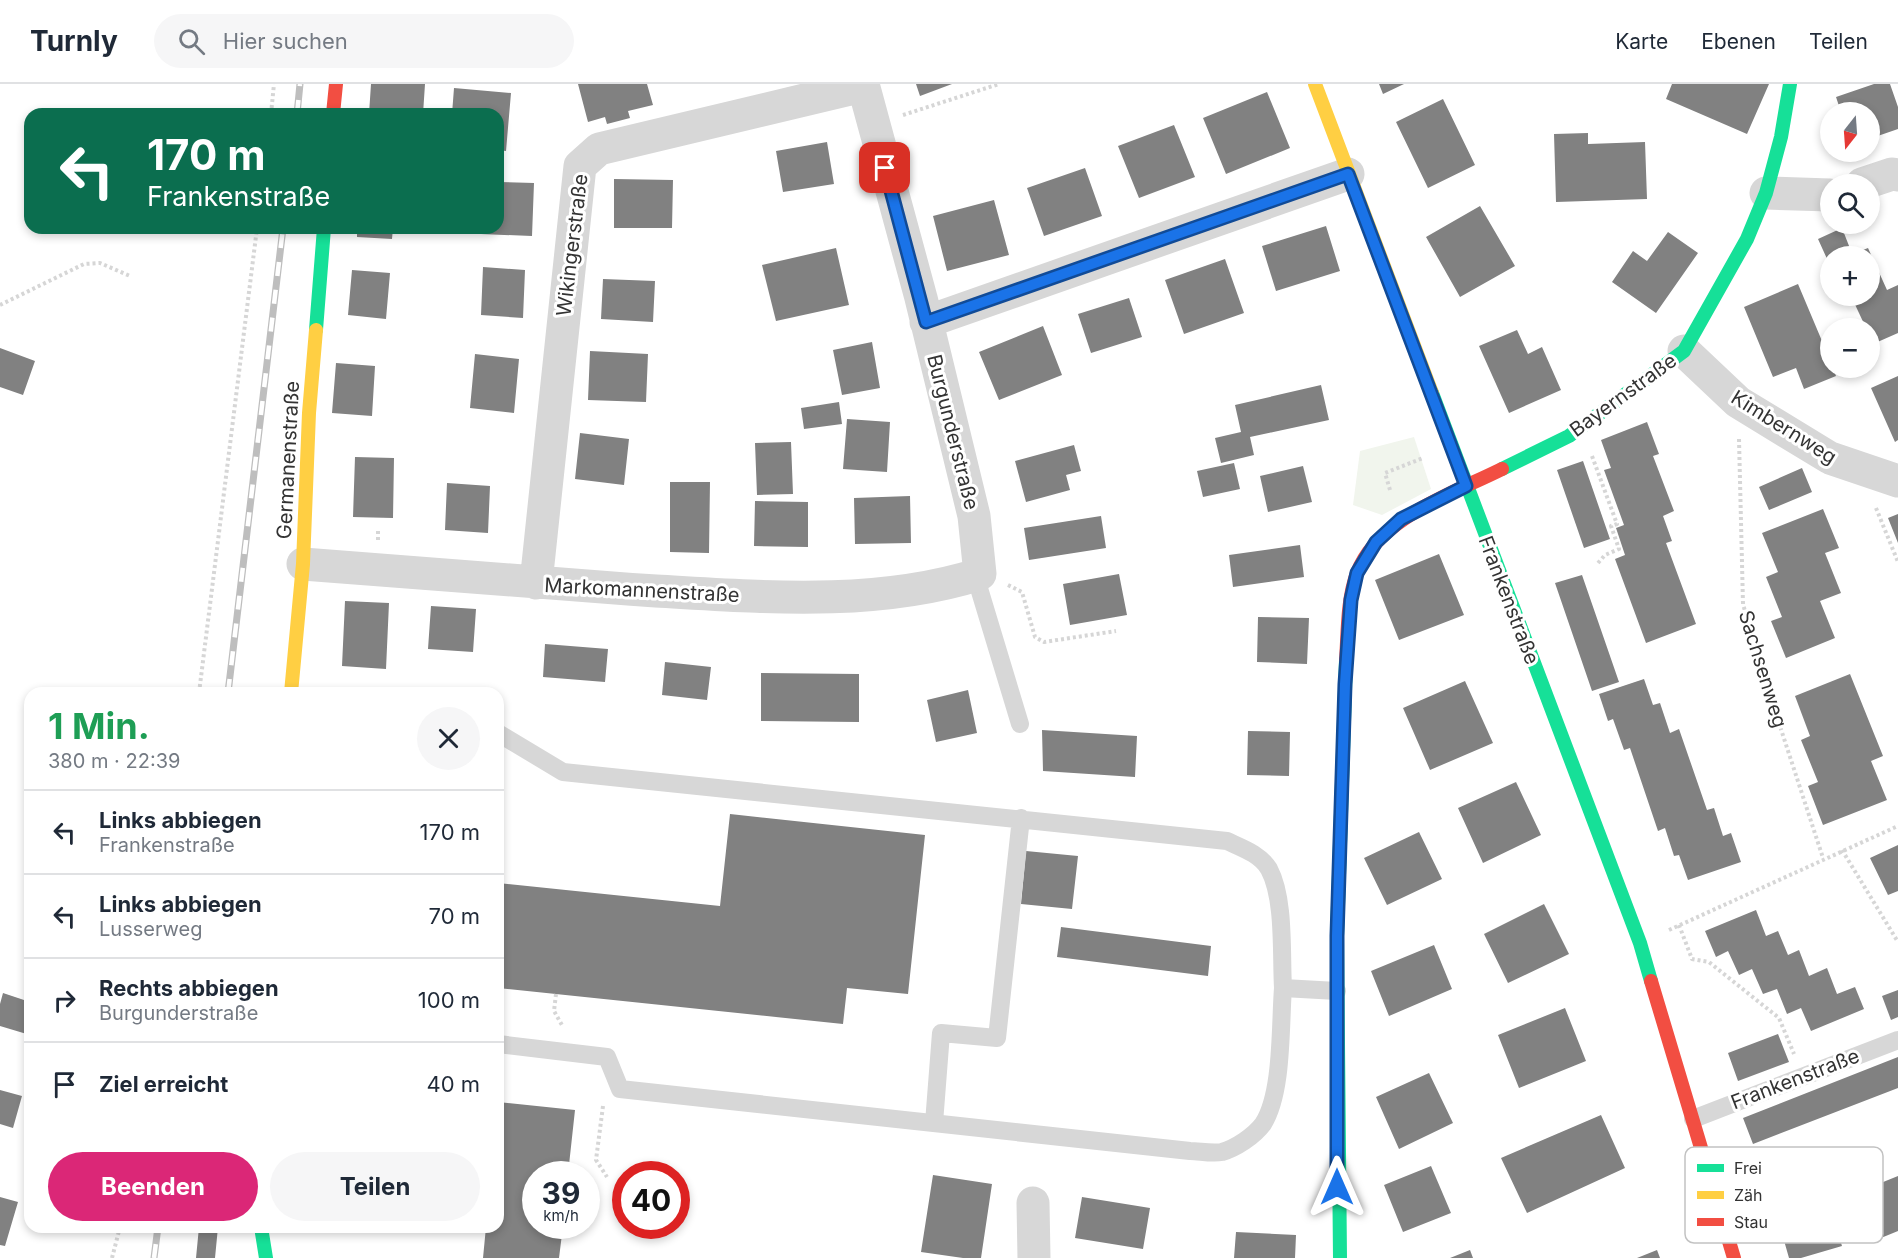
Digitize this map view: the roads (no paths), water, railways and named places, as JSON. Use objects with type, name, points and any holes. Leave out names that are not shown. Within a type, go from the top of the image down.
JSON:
[{"type":"street","points":[[334,108],[336,84]]},
{"type":"street","name":"Frankenstraße","points":[[1315,84],[1640,943],[1701,1147]]},
{"type":"street","name":"Bayernstraße","points":[[1340,1258],[1337,936],[1345,684],[1351,600],[1357,573],[1376,542],[1401,519],[1569,436],[1684,351],[1747,238],[1766,193],[1781,137],[1790,84]]},
{"type":"street","name":"Burgunderstraße","points":[[863,85],[926,322],[976,528],[978,574]]},
{"type":"street","name":"Wikingerstraße","points":[[536,583],[580,166],[599,149],[863,85]]},
{"type":"street","points":[[926,322],[1348,174]]},
{"type":"street","points":[[1880,178],[1893,174],[1898,175]]},
{"type":"street","points":[[1766,193],[1820,195]]},
{"type":"street","name":"Germanenstraße","points":[[292,687],[303,564],[309,413],[324,234]]},
{"type":"street","name":"Kimbernweg","points":[[1684,351],[1737,402],[1830,458],[1898,481]]},
{"type":"street","name":"Markomannenstraße","points":[[303,564],[536,583],[763,597],[851,596],[926,587],[978,574]]},
{"type":"street","points":[[1033,1203],[1034,1258]]},
{"type":"street","points":[[262,1233],[266,1258]]},
{"type":"street","name":"Frankenstraße","points":[[1730,1243],[1734,1258]]},
{"type":"lane","points":[[978,574],[1020,724]]},
{"type":"lane","points":[[504,737],[563,772],[1227,841],[1254,854],[1268,868],[1279,897],[1282,988],[1273,1101],[1263,1124],[1248,1139],[1220,1152],[1190,1151],[620,1089],[607,1057],[504,1045]]},
{"type":"lane","points":[[934,1124],[941,1033],[997,1038],[1021,818]]},
{"type":"lane","points":[[1282,988],[1337,991]]},
{"type":"lane","name":"Frankenstraße","points":[[1693,1119],[1898,1040]]},
{"type":"railway","points":[[298,108],[300,84]]},
{"type":"railway","points":[[229,687],[282,234]]},
{"type":"railway","points":[[154,1258],[157,1233]]}]
